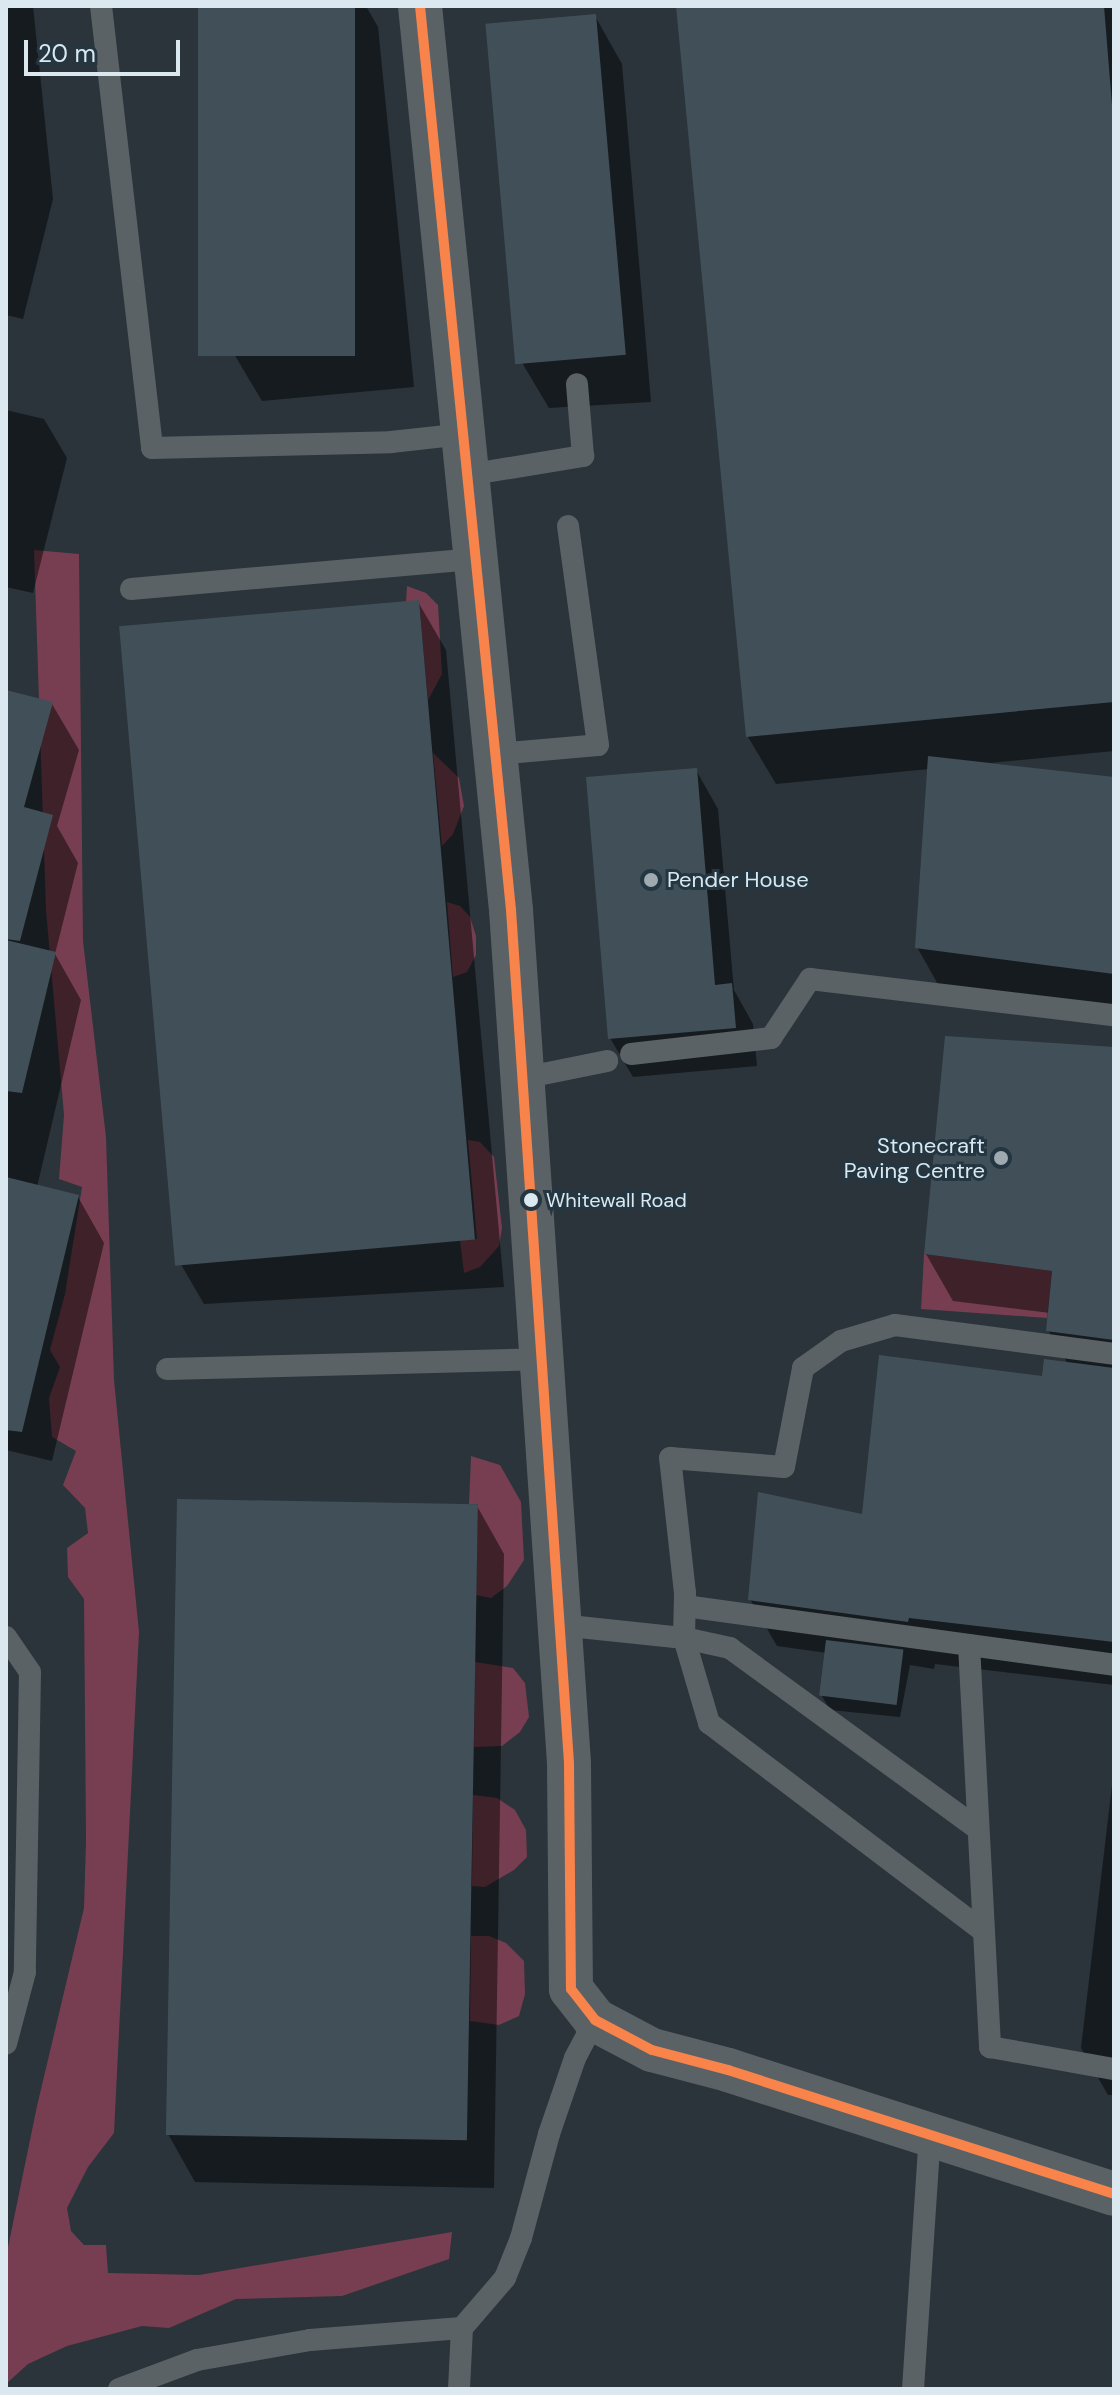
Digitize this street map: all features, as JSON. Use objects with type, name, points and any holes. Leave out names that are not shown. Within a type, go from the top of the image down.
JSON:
[{"type":"street","points":[[420,6],[496,754],[523,1078],[569,1764],[571,1989],[595,2020],[652,2050],[728,2070],[1114,2194]]},
{"type":"lane","points":[[101,6],[152,448],[391,442],[465,454],[583,456],[577,384]]},
{"type":"lane","points":[[496,754],[598,745],[568,526]]},
{"type":"lane","points":[[131,589],[476,559]]},
{"type":"lane","points":[[631,1054],[771,1038],[810,979],[1114,1015]]},
{"type":"lane","points":[[523,1078],[607,1061]]},
{"type":"lane","points":[[984,1932],[709,1723],[684,1638],[685,1606],[670,1458],[784,1467],[803,1368],[841,1341],[895,1325],[1114,1354]]},
{"type":"lane","points":[[167,1369],[542,1359]]},
{"type":"lane","points":[[685,1606],[1114,1665]]},
{"type":"lane","points":[[560,1625],[684,1638],[730,1648],[978,1829]]},
{"type":"lane","points":[[6,1637],[30,1672],[25,1972],[6,2044]]},
{"type":"lane","points":[[969,1645],[990,2047],[1114,2069]]},
{"type":"lane","points":[[459,2389],[462,2328],[505,2278],[521,2238],[549,2134],[571,2071],[595,2020]]},
{"type":"lane","points":[[913,2389],[930,2135]]},
{"type":"lane","points":[[119,2389],[197,2360],[310,2340],[462,2328]]},
{"type":"shaded area","points":[[34,550],[79,554],[83,941],[106,1137],[114,1380],[139,1632],[114,2133],[88,2167],[67,2208],[71,2231],[84,2245],[106,2245],[108,2273],[199,2275],[452,2232],[449,2259],[342,2296],[236,2299],[169,2328],[142,2326],[67,2346],[28,2364],[6,2384],[6,2257],[37,2106],[84,1908],[86,1840],[84,1599],[68,1577],[67,1548],[88,1533],[85,1508],[63,1485],[76,1451],[52,1437],[49,1398],[60,1367],[50,1350],[65,1294],[82,1187],[59,1179],[64,1115],[46,910]]},
{"type":"shaded area","points":[[407,586],[426,593],[438,605],[442,674],[428,700],[419,601],[406,602]]},
{"type":"shaded area","points":[[433,753],[459,778],[464,806],[453,834],[442,846]]},
{"type":"shaded area","points":[[447,902],[460,906],[470,917],[476,936],[476,955],[467,972],[453,977]]},
{"type":"shaded area","points":[[468,1140],[480,1142],[494,1157],[502,1228],[499,1246],[480,1267],[464,1273],[460,1240],[477,1239]]},
{"type":"shaded area","points":[[924,1254],[1052,1271],[1047,1318],[921,1309]]},
{"type":"shaded area","points":[[471,1456],[500,1465],[521,1502],[524,1560],[507,1586],[491,1598],[476,1595],[478,1504],[469,1504]]},
{"type":"shaded area","points":[[475,1662],[513,1668],[525,1683],[529,1717],[520,1732],[502,1746],[474,1747]]},
{"type":"shaded area","points":[[473,1795],[497,1798],[515,1810],[526,1830],[527,1857],[514,1870],[485,1887],[472,1886]]},
{"type":"shaded area","points":[[471,1936],[489,1936],[506,1943],[524,1961],[525,1994],[519,2016],[499,2025],[470,2021]]},
{"type":"building","points":[[198,6],[355,6],[355,356],[198,356]]},
{"type":"building","points":[[676,6],[1104,6],[1114,130],[1114,702],[746,737]]},
{"type":"building","points":[[596,14],[626,355],[515,364],[485,24]]},
{"type":"building","points":[[419,600],[475,1240],[175,1266],[119,626]]},
{"type":"building","points":[[6,690],[53,702],[24,807],[53,815],[20,941],[6,939]]},
{"type":"building","points":[[928,756],[1114,777],[1114,974],[915,948]]},
{"type":"building","name":"Pender House","points":[[697,768],[715,985],[732,983],[736,1028],[608,1039],[586,777]]},
{"type":"building","points":[[6,940],[56,952],[22,1093],[6,1091]]},
{"type":"building","points":[[945,1036],[1114,1047],[1114,1340],[1046,1331],[1052,1271],[924,1254]]},
{"type":"building","points":[[6,1177],[79,1195],[22,1432],[6,1430]]},
{"type":"building","points":[[879,1355],[1042,1376],[1044,1359],[1114,1368],[1114,1642],[909,1618],[908,1622],[748,1600],[758,1492],[862,1514]]},
{"type":"building","points":[[177,1499],[478,1504],[467,2140],[166,2135]]},
{"type":"building","points":[[826,1640],[903,1650],[897,1705],[819,1696]]},
{"type":"transit line","points":[[420,6],[511,910],[569,1764],[571,1989],[595,2020],[652,2050],[728,2070],[1114,2194]]},
{"type":"place","name":"Pender House","points":[[651,880]]},
{"type":"place","name":"Stonecraft Paving Centre","points":[[1001,1158]]},
{"type":"place","name":"Whitewall Road","points":[[531,1200]]}]
